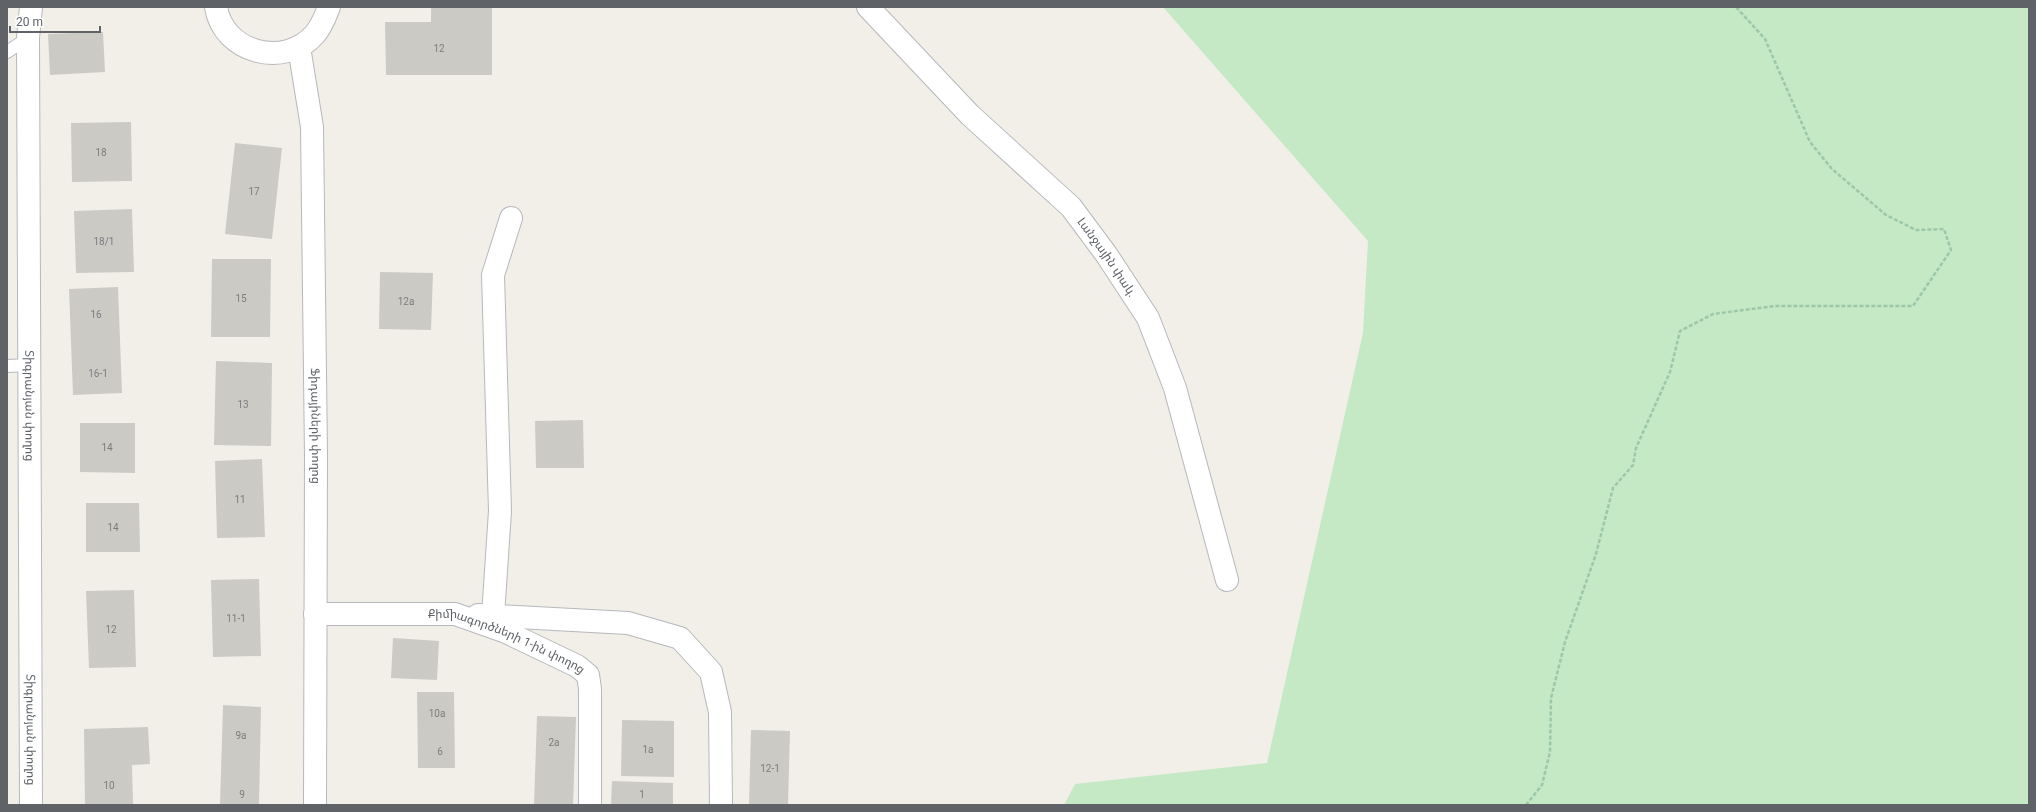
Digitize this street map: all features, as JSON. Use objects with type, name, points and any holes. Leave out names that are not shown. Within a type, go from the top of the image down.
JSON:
[{"type":"street","name":"Տիգրանյան փողոց","points":[[31,7],[28,38],[32,805]]},
{"type":"street","points":[[216,7],[217,16],[228,33],[243,46],[264,54],[284,53],[299,47],[314,35],[323,24],[329,7]]},
{"type":"street","name":"Լանջային փակ.","points":[[868,7],[970,116],[1071,207],[1106,254],[1148,318],[1175,388],[1227,580]]},
{"type":"street","name":"Ֆիդայիների փողոց","points":[[299,47],[312,127],[316,456],[315,805]]},
{"type":"street","points":[[493,616],[500,511],[493,275],[511,218]]},
{"type":"street","name":"Քիմիագործների 1-ին փողոց","points":[[315,614],[455,614],[506,632],[577,666],[588,675],[590,689],[590,805]]},
{"type":"street","points":[[455,614],[628,623],[680,638],[711,672],[720,712],[721,805]]},
{"type":"lane","points":[[7,52],[28,38]]},
{"type":"lane","points":[[7,366],[30,365]]},
{"type":"path","points":[[1526,805],[1542,785],[1550,752],[1550,698],[1565,642],[1596,554],[1613,488],[1633,465],[1636,448],[1670,372],[1680,331],[1713,314],[1776,306],[1914,306],[1951,250],[1944,229],[1916,230],[1886,215],[1832,169],[1810,142],[1765,39],[1736,7]]},
{"type":"green space","points":[[1163,7],[2029,7],[2029,805],[1064,805],[1075,784],[1267,763],[1363,333],[1368,241]]},
{"type":"building","points":[[431,7],[492,7],[492,75],[386,75],[385,22],[431,22]]},
{"type":"building","points":[[103,32],[105,72],[50,75],[48,34]]},
{"type":"building","points":[[131,122],[132,181],[72,182],[71,123]]},
{"type":"building","points":[[235,143],[282,148],[272,239],[225,234]]},
{"type":"building","points":[[132,209],[134,272],[76,273],[74,211]]},
{"type":"building","points":[[212,259],[271,259],[270,337],[211,337]]},
{"type":"building","points":[[380,272],[433,273],[431,330],[379,329]]},
{"type":"building","points":[[118,287],[122,393],[73,395],[69,289]]},
{"type":"building","points":[[216,361],[272,363],[271,446],[214,445]]},
{"type":"building","points":[[583,420],[584,468],[536,468],[535,421]]},
{"type":"building","points":[[80,423],[135,423],[135,473],[80,472]]},
{"type":"building","points":[[262,459],[265,537],[217,538],[215,461]]},
{"type":"building","points":[[86,503],[139,503],[140,552],[86,552]]},
{"type":"building","points":[[259,579],[261,656],[213,657],[211,580]]},
{"type":"building","points":[[134,590],[136,667],[89,668],[86,591]]},
{"type":"building","points":[[393,638],[439,641],[437,680],[391,678]]},
{"type":"building","points":[[417,692],[454,692],[455,768],[418,768]]},
{"type":"building","points":[[223,705],[261,707],[259,805],[220,805]]},
{"type":"building","points":[[537,716],[576,717],[573,805],[534,805]]},
{"type":"building","points":[[622,720],[674,721],[674,777],[621,776]]},
{"type":"building","points":[[148,727],[150,764],[132,765],[133,804],[85,805],[84,729]]},
{"type":"building","points":[[751,730],[790,731],[788,805],[749,805]]},
{"type":"building","points":[[612,781],[673,783],[673,805],[611,805]]}]
